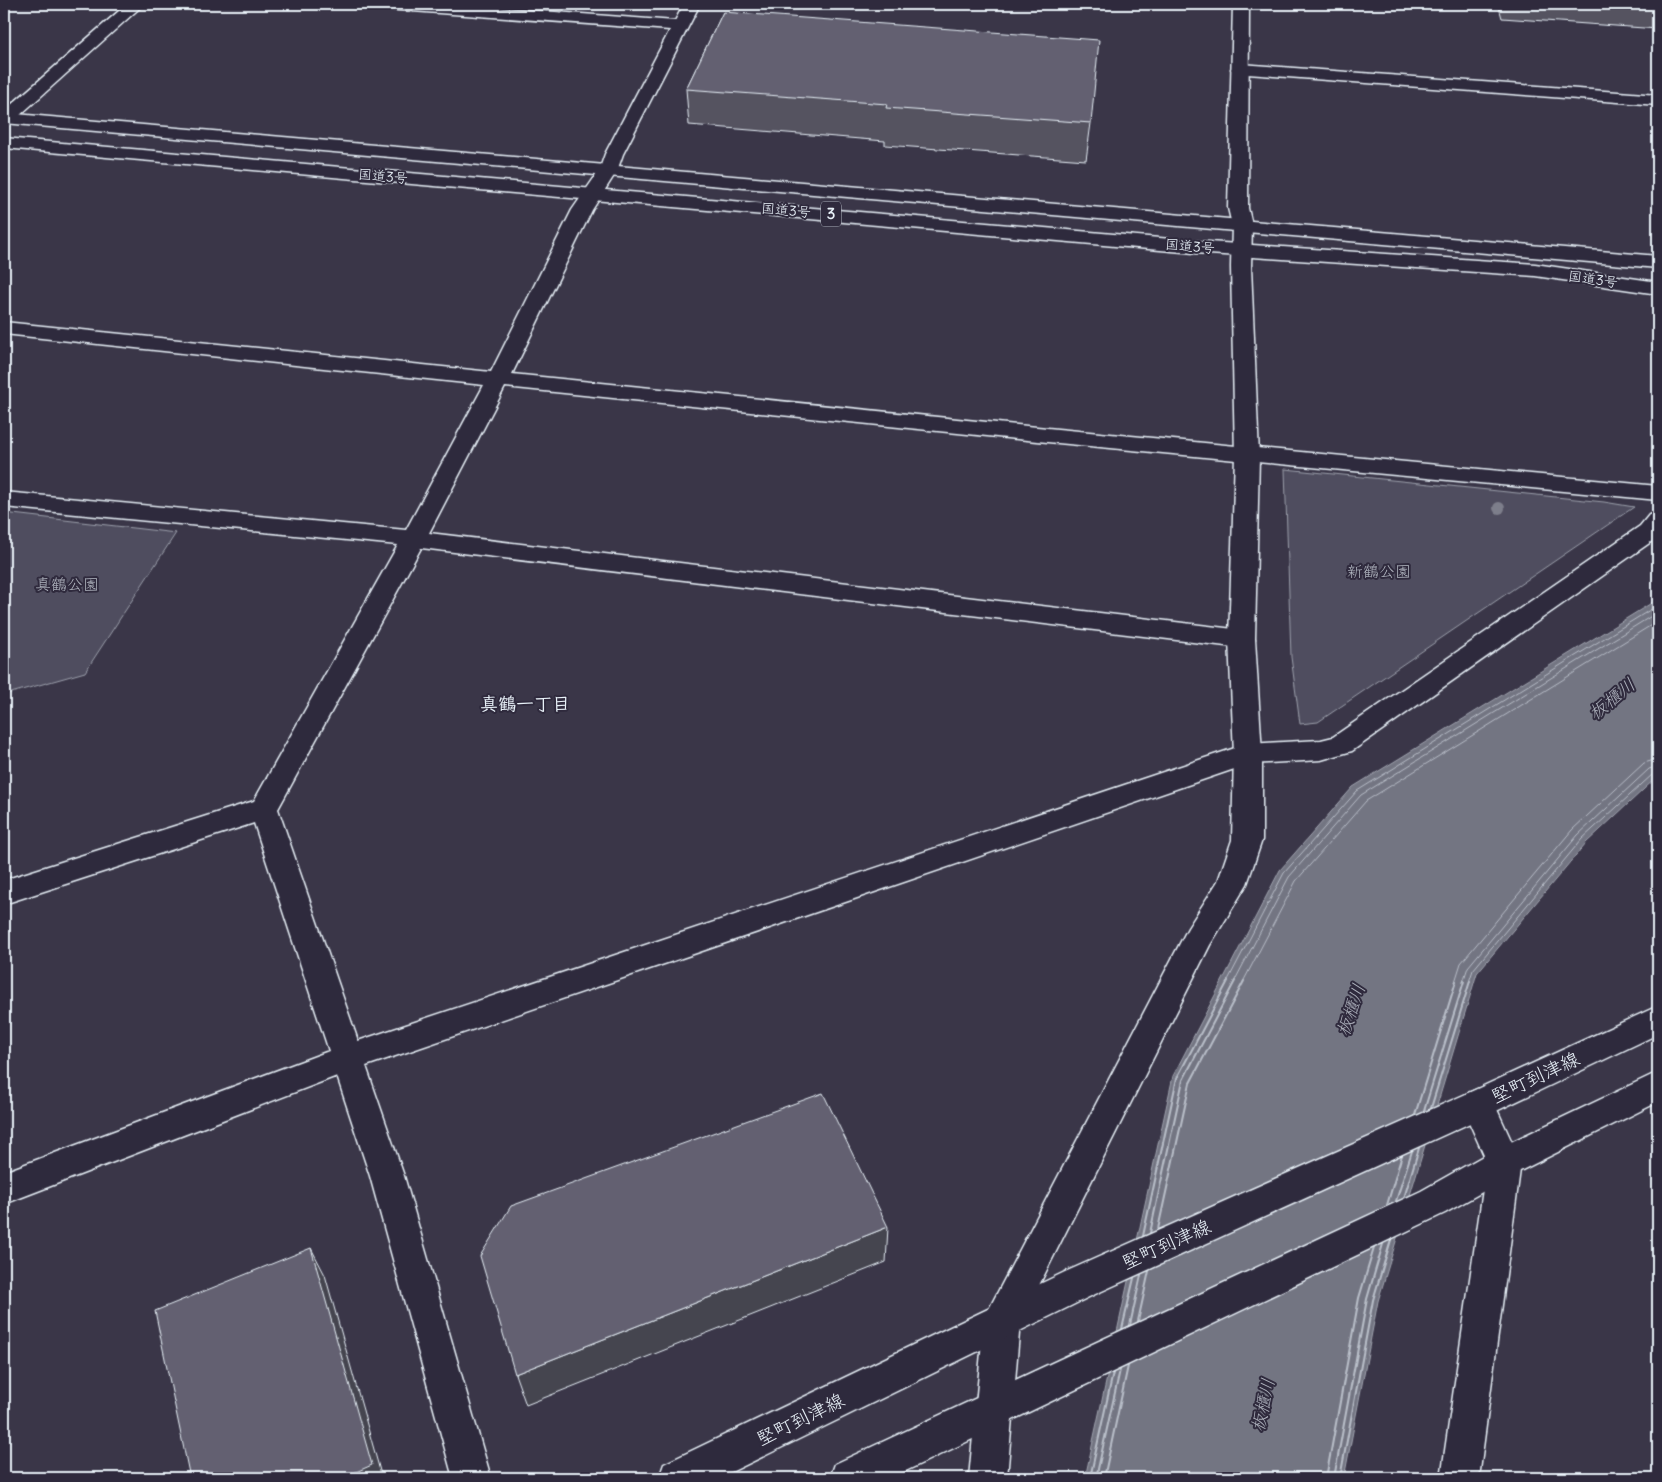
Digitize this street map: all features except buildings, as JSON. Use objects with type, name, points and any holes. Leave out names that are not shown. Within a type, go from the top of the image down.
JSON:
[{"type":"main road","points":[[5,119],[136,4]]},
{"type":"main road","points":[[385,4],[680,26]]},
{"type":"main road","points":[[4,892],[264,809],[414,539],[498,380],[582,210],[608,171],[692,4]]},
{"type":"main road","points":[[988,1478],[1002,1321],[1199,937],[1232,884],[1247,840],[1248,754],[1242,639],[1248,456],[1241,250],[1242,224],[1238,208],[1241,4]]},
{"type":"main road","points":[[1240,69],[1658,100]]},
{"type":"main road","name":"国道3号","points":[[5,119],[1242,224],[1658,262]]},
{"type":"main road","name":"国道3号","points":[[4,144],[1241,250],[1535,270],[1658,288]]},
{"type":"main road","points":[[4,328],[1248,456],[1658,493]]},
{"type":"main road","points":[[4,499],[414,539],[1242,639]]},
{"type":"main road","points":[[4,1188],[348,1058],[1248,754],[1321,750],[1342,744],[1650,532],[1658,520]]},
{"type":"main road","points":[[264,809],[387,1176],[472,1478]]},
{"type":"main road","name":"堅町到津線","points":[[678,1478],[1078,1284],[1478,1104],[1658,1019]]},
{"type":"main road","points":[[849,1478],[1433,1202],[1504,1162],[1658,1086]]},
{"type":"main road","points":[[1460,1478],[1504,1162],[1478,1104]]},
{"type":"green space","name":"新鶴公園","points":[[1285,469],[1604,502],[1634,507],[1318,722],[1300,724],[1291,657]]},
{"type":"green space","name":"真鶴公園","points":[[4,513],[176,533],[85,672],[4,695]]},
{"type":"water","name":"板櫃川","points":[[1658,599],[1658,776],[1586,843],[1477,973],[1378,1301],[1344,1478],[1085,1478],[1173,1076],[1280,870],[1353,787]]},
{"type":"district","name":"真鶴一丁目","points":[[525,704]]}]
